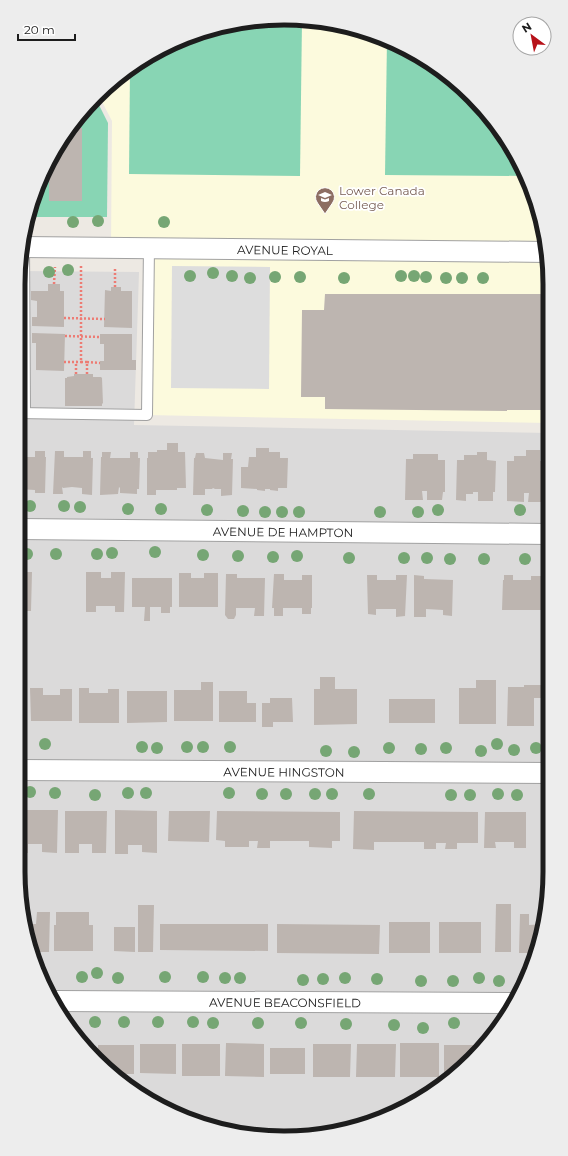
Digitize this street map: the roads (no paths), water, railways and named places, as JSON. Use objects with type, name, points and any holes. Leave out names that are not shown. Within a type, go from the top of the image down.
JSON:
[{"type":"street","name":"AVENUE ROYAL","points":[[28,246],[541,252]]},
{"type":"street","name":"AVENUE DE HAMPTON","points":[[25,529],[543,534]]},
{"type":"street","name":"AVENUE HINGSTON","points":[[25,770],[543,773]]},
{"type":"street","name":"AVENUE BEACONSFIELD","points":[[59,1001],[507,1004]]},
{"type":"lane","points":[[25,413],[147,415],[149,247]]},
{"type":"place","name":"Lower Canada College","points":[[325,214]]}]
